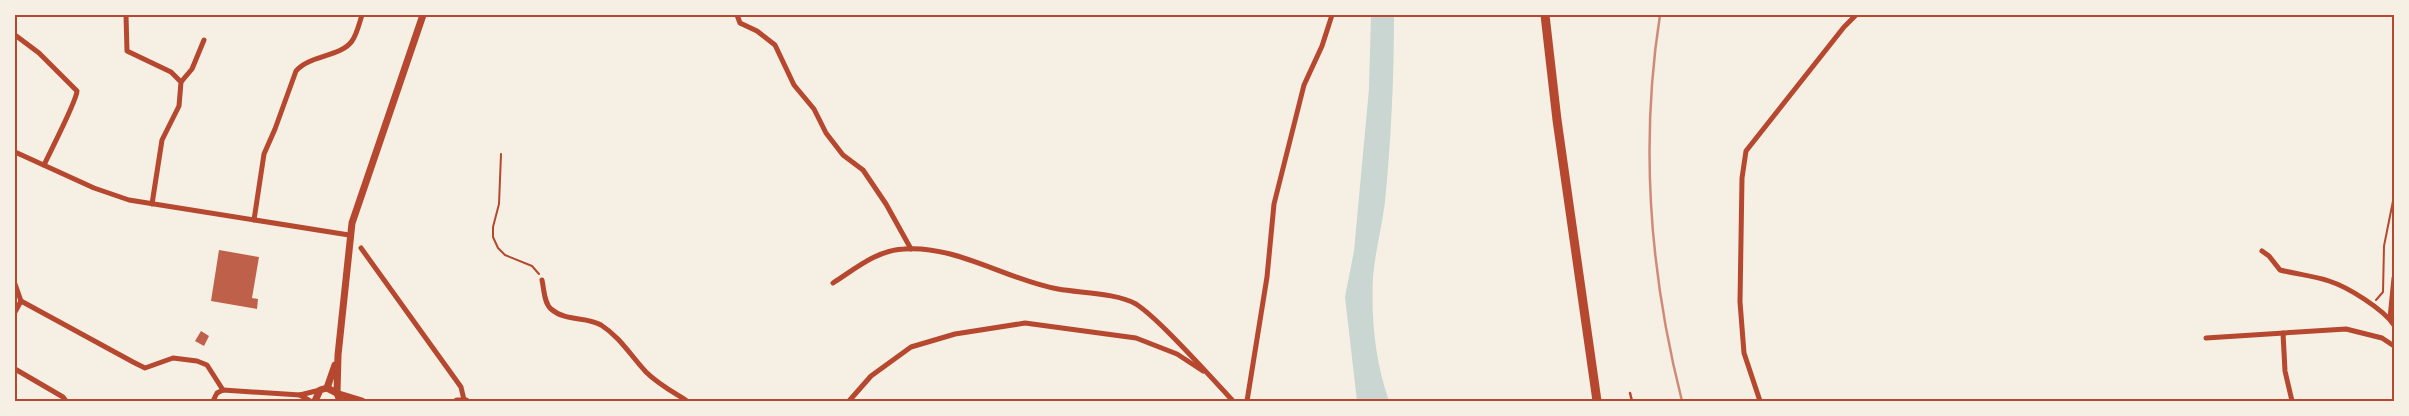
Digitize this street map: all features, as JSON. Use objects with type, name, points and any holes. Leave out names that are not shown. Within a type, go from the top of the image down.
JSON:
[{"type":"main road","points":[[1545,15],[1557,120],[1597,401]]},
{"type":"street","points":[[126,15],[127,51],[171,72],[181,82]]},
{"type":"street","points":[[254,220],[264,154],[296,71],[321,56],[332,54],[351,44],[362,15]]},
{"type":"street","points":[[339,396],[338,355],[349,235],[373,157],[423,15]]},
{"type":"street","points":[[738,15],[740,23],[757,31],[775,45],[794,85],[814,109],[826,133],[843,155],[863,170],[886,204],[911,249]]},
{"type":"street","points":[[1760,401],[1744,353],[1740,310],[1742,174],[1746,151],[1844,27],[1856,15]]},
{"type":"street","points":[[1247,401],[1267,277],[1274,204],[1304,85],[1322,46],[1331,16]]},
{"type":"street","points":[[15,34],[39,53],[77,91],[74,104],[66,116],[44,165]]},
{"type":"street","points":[[152,204],[162,140],[179,106],[181,82],[192,69],[204,40]]},
{"type":"street","points":[[15,152],[94,188],[152,204],[349,235]]},
{"type":"street","points":[[361,248],[458,382],[462,401]]},
{"type":"street","points":[[833,283],[869,259],[887,252],[911,249],[951,255],[1056,288],[1105,296],[1135,304],[1158,322],[1233,401]]},
{"type":"street","points":[[2262,251],[2269,256],[2280,270],[2330,281],[2372,305],[2390,318],[2394,325]]},
{"type":"street","points":[[2390,318],[2394,278]]},
{"type":"street","points":[[542,280],[546,302],[551,309],[570,318],[595,322],[602,326],[616,336],[647,373],[687,401]]},
{"type":"street","points":[[15,284],[21,301],[145,368],[173,358],[197,361],[208,365],[223,390]]},
{"type":"street","points":[[15,312],[21,301]]},
{"type":"street","points":[[849,401],[871,376],[911,347],[955,334],[1025,323],[1136,338],[1177,354],[1209,376]]},
{"type":"street","points":[[2206,338],[2346,329],[2382,338],[2394,346]]},
{"type":"street","points":[[2283,333],[2285,371],[2292,401]]},
{"type":"street","points":[[315,401],[323,389],[338,355]]},
{"type":"street","points":[[15,369],[63,397],[66,401]]},
{"type":"street","points":[[213,401],[217,393],[223,390],[300,395],[323,389],[357,401]]},
{"type":"street","points":[[300,395],[310,401]]},
{"type":"lane","points":[[1630,393],[1632,401]]},
{"type":"path","points":[[501,154],[499,204],[493,227],[493,237],[498,248],[506,255],[532,266],[539,273],[542,280]]},
{"type":"path","points":[[2372,305],[2383,292],[2384,246],[2394,196]]},
{"type":"shaded area","points":[[1371,15],[1394,15],[1389,155],[1385,202],[1373,277],[1375,340],[1380,371],[1389,401],[1357,401],[1345,297],[1354,251],[1369,89]]},
{"type":"building","points":[[219,250],[259,257],[252,298],[258,299],[257,309],[211,301]]},
{"type":"building","points":[[201,331],[209,336],[204,346],[195,341]]},
{"type":"railway","points":[[1660,15],[1650,112],[1652,209],[1662,306],[1682,401]]}]
